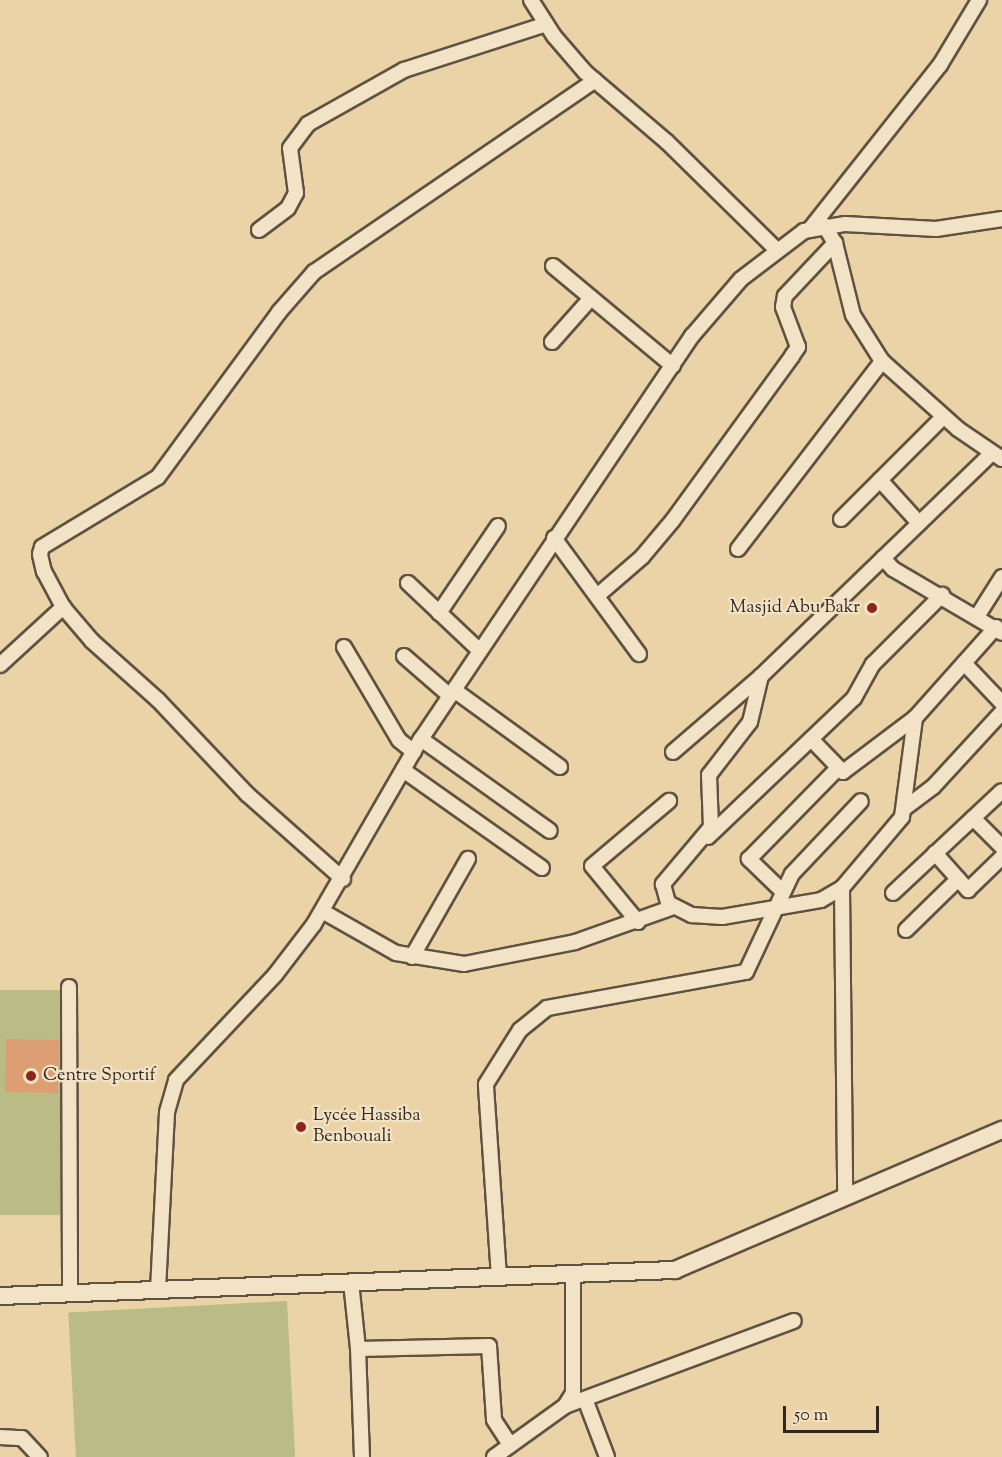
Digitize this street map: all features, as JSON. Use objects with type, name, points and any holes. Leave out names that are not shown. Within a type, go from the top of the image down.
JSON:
[{"type":"street","points":[[531,0],[546,24],[595,80],[667,142],[776,249]]},
{"type":"street","points":[[158,1290],[166,1123],[176,1080],[275,975],[322,911],[343,879],[421,739],[554,538],[717,305],[776,249],[817,227],[940,65],[979,0]]},
{"type":"street","points":[[259,230],[288,208],[296,193],[290,147],[308,124],[404,70],[546,24]]},
{"type":"street","points":[[343,879],[247,794],[158,700],[92,641],[63,607],[44,572],[42,547],[158,477],[279,312],[314,272],[595,80]]},
{"type":"street","points":[[817,227],[936,229],[1002,219]]},
{"type":"street","points":[[673,752],[761,676],[919,523],[997,456],[943,417],[882,361],[853,315],[836,243],[817,227]]},
{"type":"street","points":[[597,596],[642,557],[673,520],[792,356],[798,347],[783,307],[785,296],[836,243]]},
{"type":"street","points":[[554,266],[673,366]]},
{"type":"street","points":[[552,342],[591,298]]},
{"type":"street","points":[[738,549],[882,361]]},
{"type":"street","points":[[841,519],[943,417]]},
{"type":"street","points":[[880,480],[919,523]]},
{"type":"street","points":[[439,613],[498,526]]},
{"type":"street","points":[[554,538],[639,654]]},
{"type":"street","points":[[811,739],[843,772],[915,718],[964,663],[999,630],[978,615],[892,569],[883,558]]},
{"type":"street","points":[[978,615],[1002,577]]},
{"type":"street","points":[[408,583],[480,651]]},
{"type":"street","points":[[915,718],[905,808],[897,825],[842,888],[821,900],[722,917],[692,915],[674,907],[663,894],[663,884],[699,844],[854,698],[873,664],[942,595]]},
{"type":"street","points":[[0,665],[63,607]]},
{"type":"street","points":[[344,647],[399,740],[414,752]]},
{"type":"street","points":[[404,656],[452,693],[560,766]]},
{"type":"street","points":[[964,663],[1002,703]]},
{"type":"street","points":[[699,844],[714,815],[706,785],[709,775],[750,722],[761,676]]},
{"type":"street","points":[[905,808],[933,787],[1002,712]]},
{"type":"street","points":[[421,739],[550,831]]},
{"type":"street","points":[[781,890],[749,859],[838,768]]},
{"type":"street","points":[[403,770],[542,868]]},
{"type":"street","points":[[893,893],[1002,791]]},
{"type":"street","points":[[638,922],[592,866],[669,801]]},
{"type":"street","points":[[498,1276],[486,1084],[520,1030],[547,1008],[740,975],[753,962],[777,907],[781,890],[800,864],[861,801]]},
{"type":"street","points":[[973,818],[1002,847]]},
{"type":"street","points":[[935,854],[968,890],[1002,857]]},
{"type":"street","points":[[412,957],[468,859]]},
{"type":"street","points":[[906,930],[958,879]]},
{"type":"street","points":[[842,888],[845,1197]]},
{"type":"street","points":[[322,911],[396,953],[464,964],[575,942],[638,922],[674,907]]},
{"type":"street","points":[[69,987],[70,1293]]},
{"type":"street","points":[[0,1296],[573,1274],[694,1265],[1002,1130]]},
{"type":"street","points":[[565,1406],[574,1377],[573,1274]]},
{"type":"street","points":[[351,1282],[358,1348],[362,1457]]},
{"type":"street","points":[[494,1457],[565,1406],[794,1321]]},
{"type":"street","points":[[358,1348],[489,1346],[494,1420],[510,1445]]},
{"type":"street","points":[[585,1399],[607,1457]]},
{"type":"street","points":[[0,1437],[22,1438],[40,1457]]},
{"type":"green space","name":"Centre Sportif","points":[[0,990],[60,990],[60,1215],[0,1215]]},
{"type":"green space","points":[[287,1301],[295,1457],[76,1457],[68,1312]]},
{"type":"building","points":[[6,1039],[59,1040],[58,1093],[5,1092]]},
{"type":"place","name":"Masjid Abu Bakr","points":[[872,608]]},
{"type":"place","name":"Centre Sportif","points":[[31,1076]]},
{"type":"place","name":"Lycée Hassiba Benbouali","points":[[301,1127]]}]
